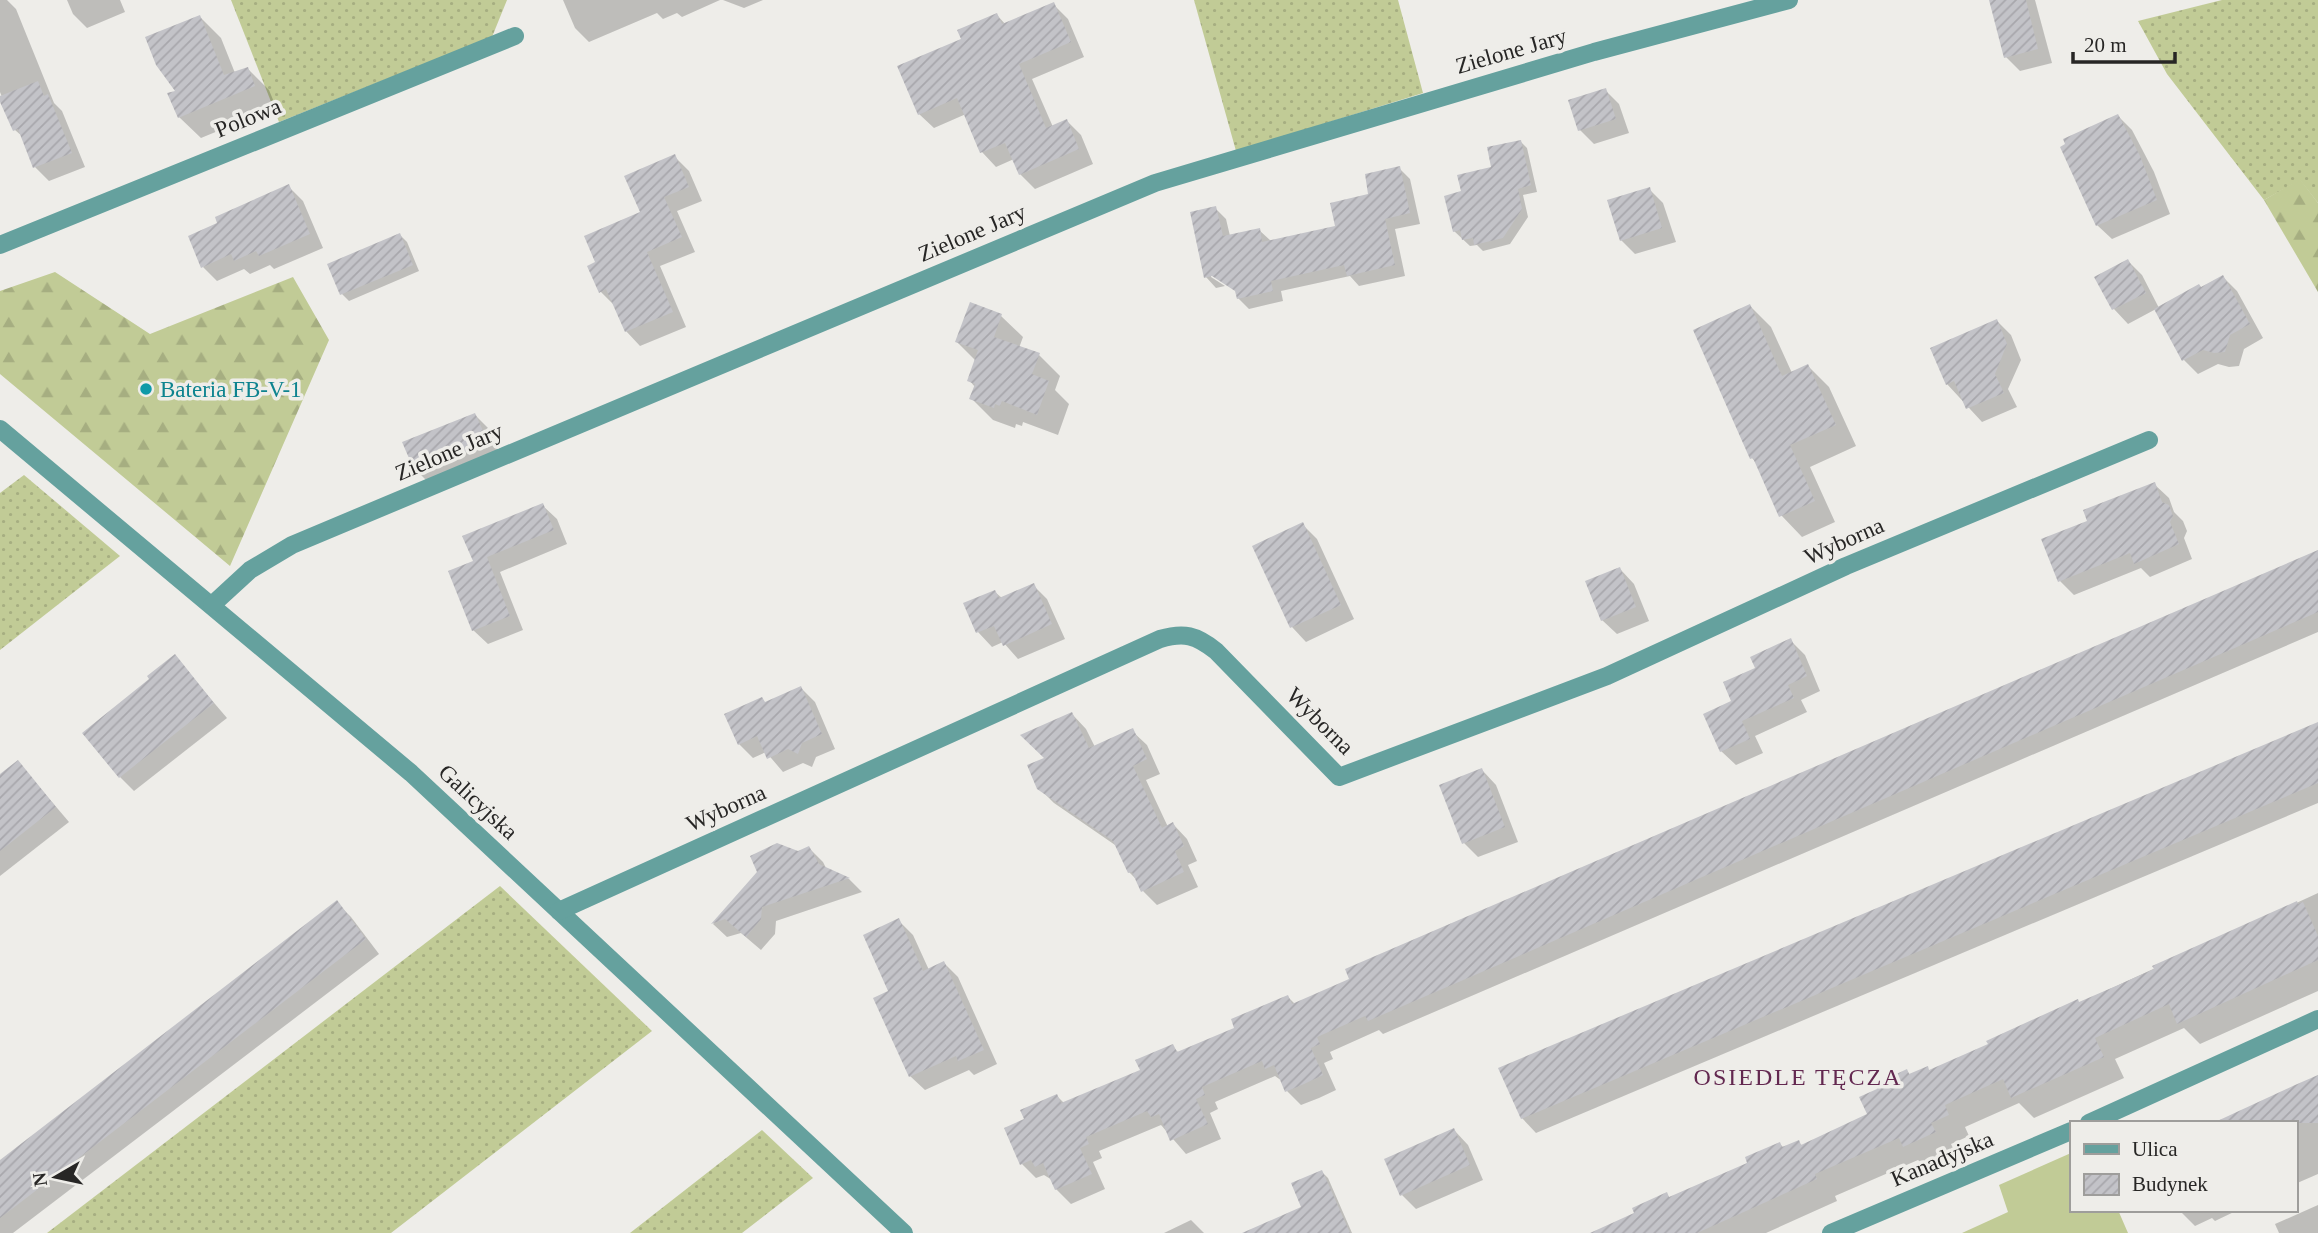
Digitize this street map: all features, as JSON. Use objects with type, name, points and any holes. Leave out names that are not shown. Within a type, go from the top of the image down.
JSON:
[{"type":"street","name":"Zielone Jary","points":[[212,606],[250,570],[292,545],[1155,183],[1594,52],[1789,0]]},
{"type":"street","name":"Polowa","points":[[0,245],[515,36]]},
{"type":"street","name":"Galicyjska","points":[[0,429],[411,774],[904,1233]]},
{"type":"street","name":"Wyborna","points":[[559,911],[1148,644],[1179,634],[1202,640],[1216,651],[1339,777],[1607,676],[1846,566],[2149,440]]},
{"type":"street","points":[[2093,1121],[2318,1019]]},
{"type":"street","name":"Kanadyjska","points":[[1831,1233],[2070,1131]]},
{"type":"green space","points":[[231,0],[507,0],[492,37],[279,122]]},
{"type":"green space","points":[[1194,0],[1398,0],[1423,93],[1236,151]]},
{"type":"green space","points":[[2222,0],[2318,0],[2318,203],[2300,180],[2264,200],[2167,74],[2138,21]]},
{"type":"green space","points":[[2300,179],[2318,203],[2318,292],[2264,200]]},
{"type":"green space","points":[[55,272],[150,334],[293,277],[329,340],[230,566],[0,374],[0,291]]},
{"type":"green space","points":[[24,475],[120,556],[0,650],[0,493]]},
{"type":"green space","points":[[500,886],[652,1031],[391,1233],[47,1233]]},
{"type":"green space","points":[[762,1130],[813,1178],[742,1233],[630,1233]]},
{"type":"green space","points":[[2070,1153],[2070,1212],[2119,1212],[2128,1233],[1962,1233],[2008,1212],[1999,1185]]},
{"type":"building","points":[[1989,0],[2026,0],[2038,49],[2004,58]]},
{"type":"building","points":[[1054,2],[1071,42],[1019,64],[1046,128],[1067,119],[1079,149],[1019,175],[1005,143],[980,153],[957,98],[918,115],[897,66],[961,39],[957,30],[997,13],[1002,24]]},
{"type":"building","points":[[200,15],[224,75],[248,67],[255,86],[178,118],[167,93],[175,91],[156,65],[145,37]]},
{"type":"building","points":[[38,81],[44,96],[48,94],[72,153],[33,168],[18,129],[13,131],[0,96]]},
{"type":"building","points":[[1606,88],[1616,119],[1578,131],[1568,100]]},
{"type":"building","points":[[2118,114],[2140,156],[2157,200],[2096,226],[2060,147],[2065,144],[2063,139]]},
{"type":"building","points":[[1521,140],[1531,185],[1518,189],[1522,209],[1503,238],[1474,245],[1473,238],[1462,240],[1460,230],[1453,232],[1444,196],[1461,191],[1457,175],[1491,167],[1487,147]]},
{"type":"building","points":[[675,154],[689,187],[664,197],[682,237],[647,252],[673,312],[625,332],[606,289],[599,293],[587,266],[595,262],[584,236],[640,212],[624,176]]},
{"type":"building","points":[[1400,166],[1410,213],[1385,219],[1395,265],[1347,276],[1344,265],[1271,281],[1273,291],[1237,299],[1235,291],[1212,276],[1204,278],[1190,212],[1216,206],[1223,236],[1260,228],[1262,242],[1335,226],[1330,203],[1368,194],[1365,174]]},
{"type":"building","points":[[289,184],[310,234],[259,256],[256,251],[234,261],[231,254],[201,268],[188,236],[217,223],[215,217]]},
{"type":"building","points":[[1650,187],[1662,228],[1620,241],[1607,200]]},
{"type":"building","points":[[400,233],[413,265],[340,295],[327,264]]},
{"type":"building","points":[[2128,259],[2146,293],[2112,310],[2094,277]]},
{"type":"building","points":[[2223,275],[2250,324],[2230,335],[2225,352],[2203,350],[2182,361],[2154,309],[2199,284],[2201,287]]},
{"type":"building","points":[[970,302],[1002,314],[994,337],[1040,353],[1032,374],[1049,381],[1037,415],[1002,401],[1000,406],[995,404],[994,408],[969,399],[975,384],[967,381],[978,350],[955,342]]},
{"type":"building","points":[[1750,304],[1782,376],[1808,364],[1836,425],[1790,445],[1815,501],[1779,517],[1753,458],[1750,459],[1693,330]]},
{"type":"building","points":[[1997,319],[2007,344],[1995,374],[2004,393],[1966,409],[1954,381],[1946,385],[1930,348]]},
{"type":"building","points":[[475,413],[488,442],[415,472],[402,442]]},
{"type":"building","points":[[2155,482],[2162,502],[2169,505],[2173,516],[2170,522],[2179,544],[2134,564],[2130,553],[2058,582],[2041,539],[2087,521],[2083,510]]},
{"type":"building","points":[[543,503],[554,530],[487,557],[510,616],[472,631],[448,571],[473,561],[462,536]]},
{"type":"building","points":[[1303,522],[1341,605],[1290,628],[1252,546]]},
{"type":"building","points":[[2318,550],[2318,612],[1368,1021],[1365,1016],[1317,1037],[1320,1044],[1311,1048],[1323,1075],[1304,1084],[1285,1092],[1274,1065],[1265,1069],[1262,1061],[1202,1087],[1205,1095],[1196,1099],[1208,1124],[1170,1141],[1159,1114],[1151,1117],[1147,1111],[1086,1137],[1089,1144],[1080,1148],[1092,1174],[1055,1190],[1043,1163],[1035,1167],[1031,1160],[1020,1165],[1004,1128],[1024,1119],[1020,1110],[1057,1094],[1061,1103],[1140,1070],[1135,1060],[1173,1044],[1177,1052],[1234,1028],[1231,1019],[1288,995],[1292,1004],[1349,979],[1345,969]]},
{"type":"building","points":[[1620,567],[1636,607],[1601,621],[1585,581]]},
{"type":"building","points":[[1034,583],[1052,624],[1003,646],[994,626],[976,633],[963,603],[995,590],[999,598]]},
{"type":"building","points":[[1791,638],[1807,676],[1788,685],[1794,698],[1742,721],[1750,739],[1720,752],[1703,714],[1731,701],[1723,682],[1755,668],[1750,657]]},
{"type":"building","points":[[175,654],[214,703],[119,778],[82,733],[149,679],[147,676]]},
{"type":"building","points":[[801,686],[822,734],[802,743],[798,754],[788,749],[767,759],[757,736],[738,745],[724,714],[762,697],[765,702]]},
{"type":"building","points":[[1072,712],[1089,748],[1133,728],[1147,759],[1133,766],[1162,828],[1173,822],[1184,846],[1175,851],[1184,872],[1141,892],[1132,872],[1128,873],[1113,841],[1037,789],[1027,765],[1044,758],[1020,735]]},
{"type":"building","points":[[2318,722],[2318,783],[1521,1119],[1498,1068]]},
{"type":"building","points":[[18,760],[56,807],[0,851],[0,774]]},
{"type":"building","points":[[1482,768],[1505,827],[1462,844],[1439,785]]},
{"type":"building","points":[[777,843],[798,851],[809,846],[819,864],[850,878],[762,907],[761,919],[746,937],[725,919],[711,924],[757,872],[750,856]]},
{"type":"building","points":[[337,900],[366,939],[0,1218],[0,1160]]},
{"type":"building","points":[[2297,901],[2298,904],[2303,902],[2318,936],[2318,960],[2177,1024],[2169,1004],[2095,1038],[2104,1057],[2011,1098],[2003,1079],[1945,1105],[1949,1115],[1931,1123],[1936,1132],[1903,1147],[1899,1138],[1815,1174],[1817,1179],[1697,1233],[1590,1233],[1634,1213],[1632,1208],[1667,1192],[1669,1197],[1747,1163],[1745,1157],[1780,1142],[1782,1147],[1799,1140],[1801,1145],[1867,1114],[1859,1097],[1877,1089],[1875,1084],[1907,1069],[1909,1074],[1928,1066],[1929,1070],[1988,1044],[1986,1041],[2078,999],[2079,1002],[2154,969],[2152,966]]},
{"type":"building","points":[[899,918],[923,971],[944,961],[984,1050],[958,1061],[956,1056],[909,1077],[873,998],[888,991],[863,935]]},
{"type":"building","points":[[2318,1075],[2318,1123],[2217,1121]]},
{"type":"building","points":[[1454,1128],[1470,1165],[1400,1196],[1384,1159]]},
{"type":"building","points":[[1322,1170],[1350,1233],[1242,1233],[1301,1207],[1291,1183]]},
{"type":"place","name":"Bateria FB-V-1","points":[[146,389]]},
{"type":"district","name":"OSIEDLE TĘCZA","points":[[1798,1077]]}]
